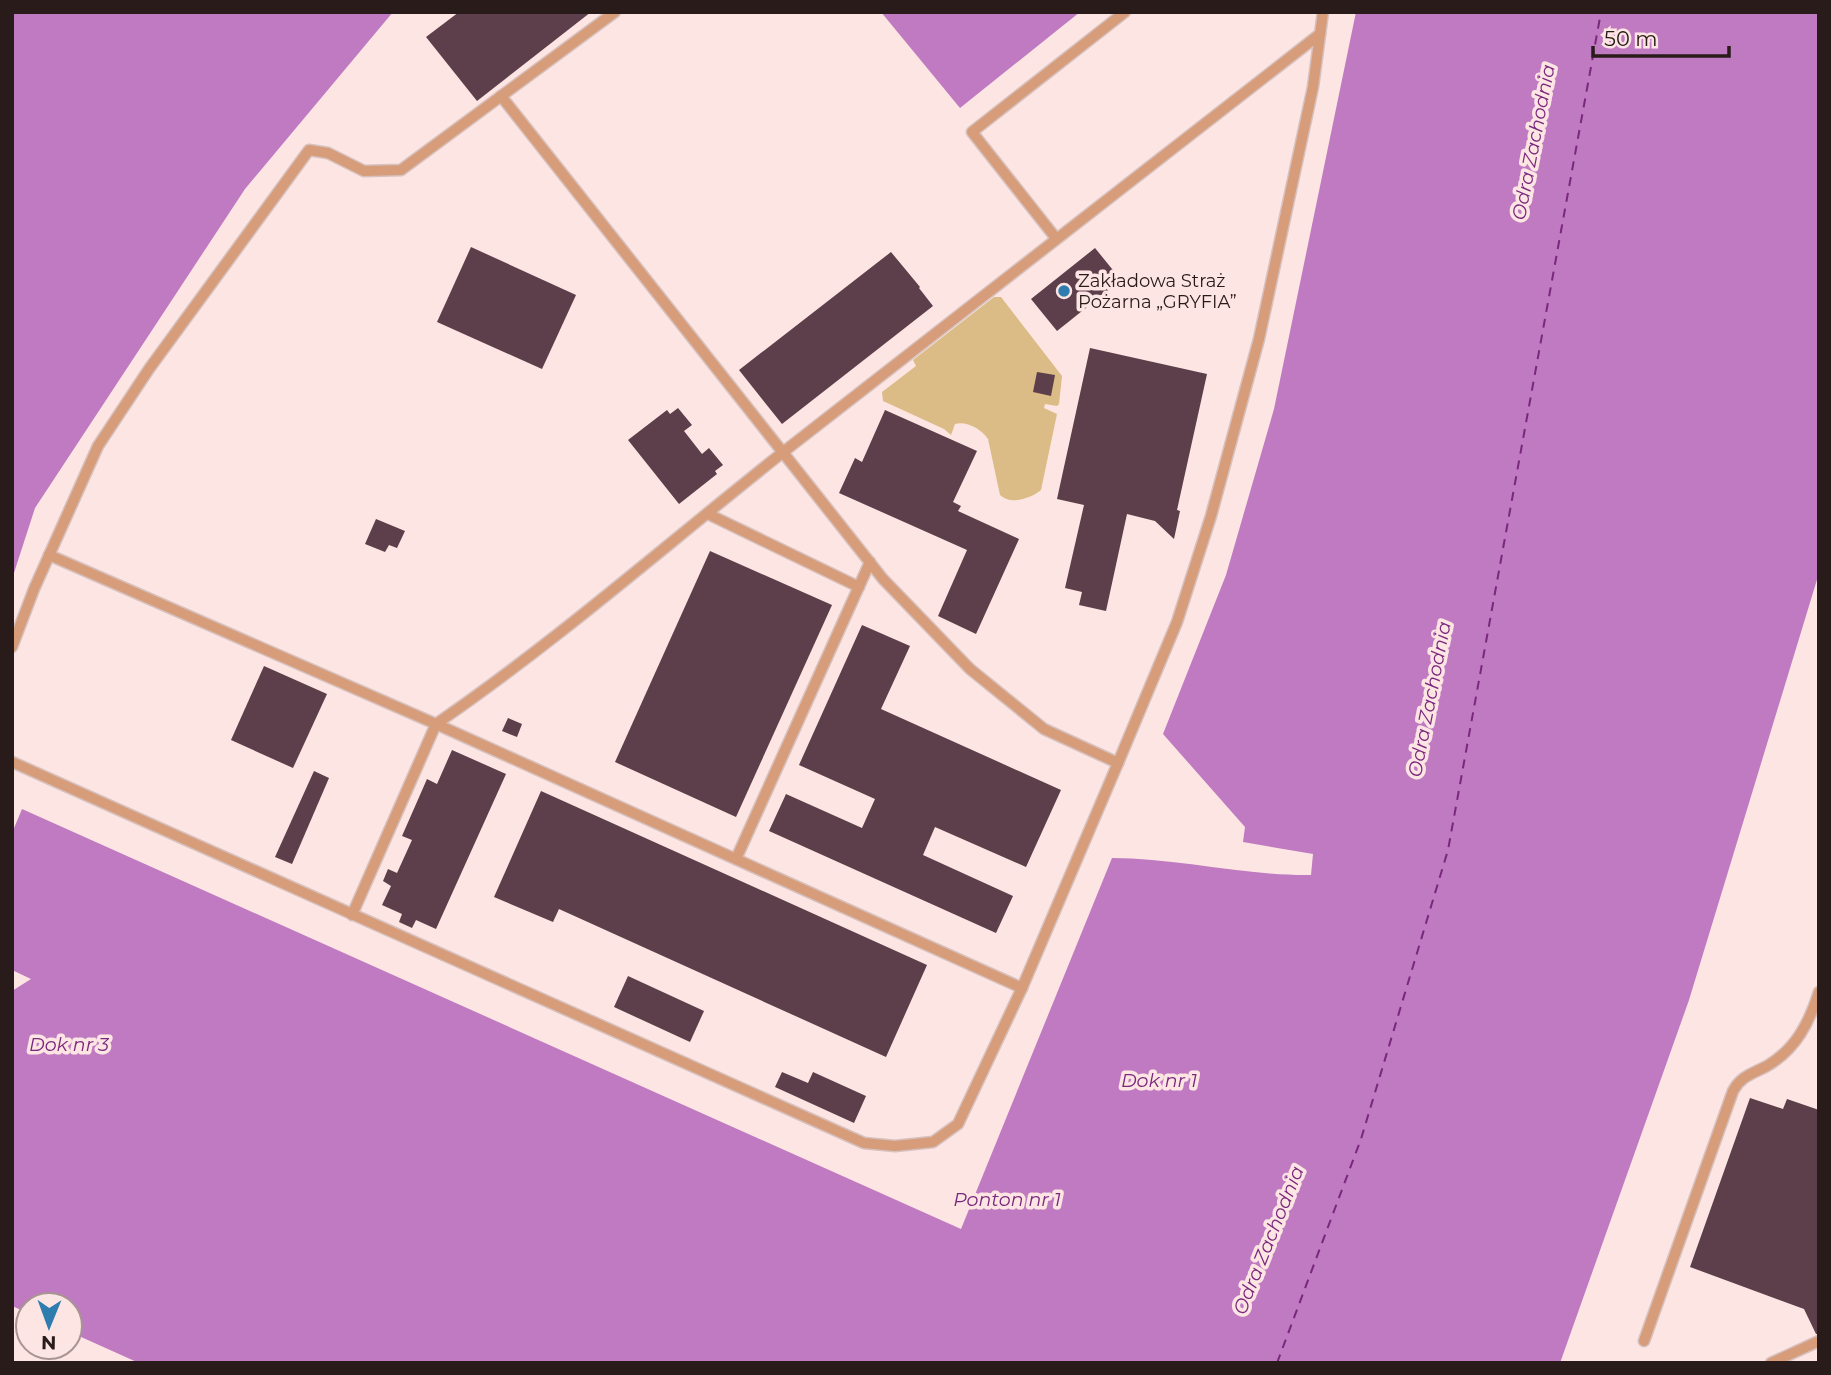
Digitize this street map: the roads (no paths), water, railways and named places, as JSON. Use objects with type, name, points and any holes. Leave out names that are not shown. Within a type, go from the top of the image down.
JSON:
[{"type":"lane","points":[[12,647],[49,555],[98,446],[149,369],[309,150],[328,153],[364,171],[401,170],[615,12]]},
{"type":"lane","points":[[1055,237],[972,132],[1125,12]]},
{"type":"lane","points":[[12,762],[864,1143],[895,1146],[933,1142],[958,1124],[1022,988],[1177,622],[1211,516],[1259,339],[1313,88],[1323,12]]},
{"type":"lane","points":[[352,915],[436,724],[593,608],[783,452],[1055,237],[1320,34]]},
{"type":"lane","points":[[501,96],[883,579],[970,668],[1044,729],[1118,763]]},
{"type":"lane","points":[[708,514],[859,587]]},
{"type":"lane","points":[[49,555],[436,724],[1022,988]]},
{"type":"lane","points":[[736,859],[870,562]]},
{"type":"lane","points":[[1644,1342],[1732,1091],[1742,1078],[1774,1061],[1798,1038],[1811,1019],[1819,992]]},
{"type":"lane","points":[[1771,1363],[1819,1341]]},
{"type":"water","points":[[12,12],[393,12],[245,189],[35,508],[12,579]]},
{"type":"water","points":[[881,12],[1080,12],[960,108]]},
{"type":"water","points":[[1356,12],[1819,12],[1819,573],[1689,1000],[1560,1363],[139,1363],[84,1338],[84,1291],[14,1291],[14,1307],[12,1306],[12,991],[31,979],[12,970],[12,833],[22,809],[961,1229],[1112,858],[1261,873],[1311,875],[1313,854],[1243,842],[1245,827],[1163,734],[1226,575],[1274,409]]},
{"type":"place","name":"Zakładowa Straż Pożarna „GRYFIA”","points":[[1064,291]]},
{"type":"water label","name":"Odra Zachodnia","points":[[1533,142]]},
{"type":"water label","name":"Odra Zachodnia","points":[[1429,699]]},
{"type":"water label","name":"Dok nr 3","points":[[69,1044]]},
{"type":"water label","name":"Dok nr 1","points":[[1159,1080]]},
{"type":"water label","name":"Ponton nr 1","points":[[1007,1199]]},
{"type":"water label","name":"Odra Zachodnia","points":[[1268,1240]]}]
